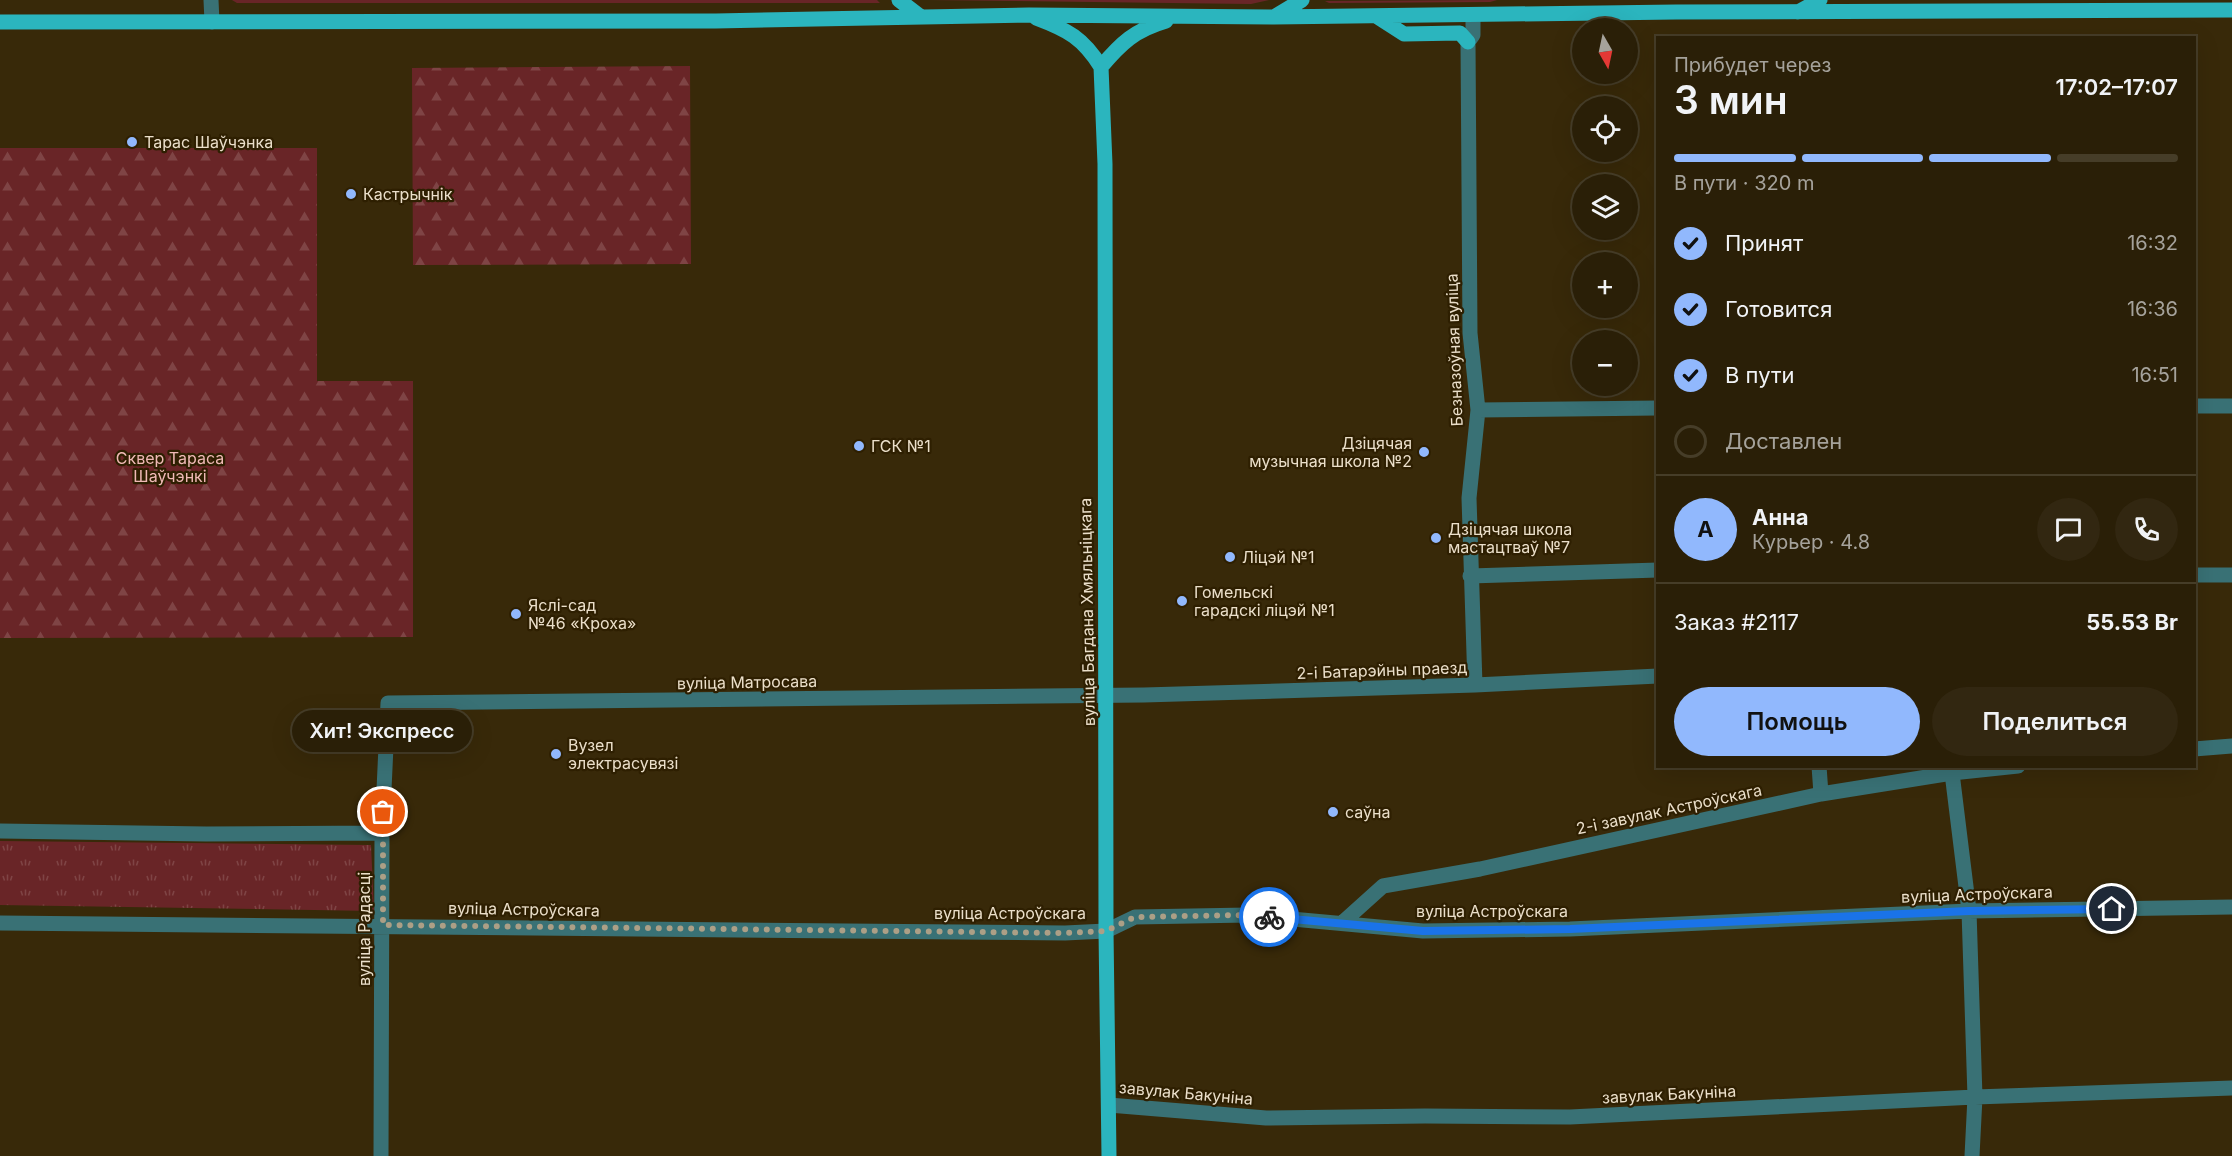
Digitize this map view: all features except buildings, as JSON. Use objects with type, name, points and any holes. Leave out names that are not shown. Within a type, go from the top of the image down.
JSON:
[{"type":"main road","points":[[899,0],[921,17]]},
{"type":"main road","points":[[1274,17],[1302,0]]},
{"type":"main road","points":[[1661,0],[1676,12]]},
{"type":"main road","points":[[1796,13],[1820,0]]},
{"type":"main road","points":[[1900,0],[1925,12]]},
{"type":"main road","points":[[0,22],[716,21],[1029,15],[1274,17],[1676,12],[2232,10]]},
{"type":"main road","points":[[1029,15],[1076,36],[1089,48],[1101,67],[1129,37],[1148,26],[1180,16]]},
{"type":"main road","points":[[1376,16],[1404,34],[1460,33],[1468,42]]},
{"type":"main road","name":"вуліца Багдана Хмяльніцкага","points":[[1101,67],[1105,164],[1104,498],[1109,1156]]},
{"type":"street","points":[[211,0],[212,21]]},
{"type":"street","name":"Безназоўная вуліца","points":[[1473,16],[1473,35],[1468,42],[1470,333],[1478,410],[1469,498],[1475,685]]},
{"type":"street","points":[[2196,406],[2232,406]]},
{"type":"street","points":[[1478,410],[1656,408]]},
{"type":"street","points":[[1470,576],[1656,570]]},
{"type":"street","points":[[2196,575],[2232,575]]},
{"type":"street","name":"2-і Батарэйны праезд","points":[[1107,696],[1475,685],[1656,676]]},
{"type":"street","name":"вуліца Матросава","points":[[388,703],[1107,696]]},
{"type":"street","name":"вуліца Радасці","points":[[381,1156],[382,833],[388,703]]},
{"type":"street","points":[[2196,750],[2232,746]]},
{"type":"street","points":[[1819,768],[1821,794]]},
{"type":"street","name":"2-і завулак Астроўскага","points":[[1343,922],[1383,886],[1480,869],[1821,794],[1952,773],[1999,768]]},
{"type":"street","points":[[1952,773],[1969,911],[1975,1096],[1972,1156]]},
{"type":"street","points":[[0,831],[206,834],[382,833]]},
{"type":"street","name":"вуліца Астроўскага","points":[[0,923],[1065,933],[1106,931],[1135,917],[1248,915],[1423,931],[1570,929],[1969,911],[2232,907]]},
{"type":"street","name":"завулак Бакуніна","points":[[1109,1104],[1266,1118],[1570,1117],[1975,1096],[2232,1088]]},
{"type":"green space","points":[[232,0],[877,0],[880,3],[237,3]]},
{"type":"green space","points":[[929,0],[1269,0],[1251,4]]},
{"type":"green space","points":[[1497,0],[1490,2],[1329,3],[1325,1]]},
{"type":"green space","points":[[690,66],[691,264],[413,265],[412,68]]},
{"type":"green space","name":"Сквер Тараса Шаўчэнкі","points":[[0,148],[317,148],[317,381],[413,381],[413,637],[0,638]]},
{"type":"green space","points":[[0,841],[371,845],[374,911],[0,905]]},
{"type":"way so far","points":[[383,812],[383,925],[1065,933],[1106,931],[1135,917],[1248,915],[1269,917]]},
{"type":"place","name":"Тарас Шаўчэнка","points":[[132,142]]},
{"type":"place","name":"Кастрычнік","points":[[351,194]]},
{"type":"place","name":"ГСК №1","points":[[859,446]]},
{"type":"place","name":"Дзіцячая музычная школа №2","points":[[1424,452]]},
{"type":"place","name":"Дзіцячая школа мастацтваў №7","points":[[1436,538]]},
{"type":"place","name":"Ліцэй №1","points":[[1230,557]]},
{"type":"place","name":"Гомельскі гарадскі ліцэй №1","points":[[1182,601]]},
{"type":"place","name":"Яслі-сад №46 «Кроха»","points":[[516,614]]},
{"type":"place","name":"Вузел электрасувязі","points":[[556,754]]},
{"type":"place","name":"Хит! Экспресс","points":[[383,812]]},
{"type":"place","name":"саўна","points":[[1333,812]]},
{"type":"route","points":[[1269,917],[1423,931],[1570,929],[1969,911],[2112,909]]}]
